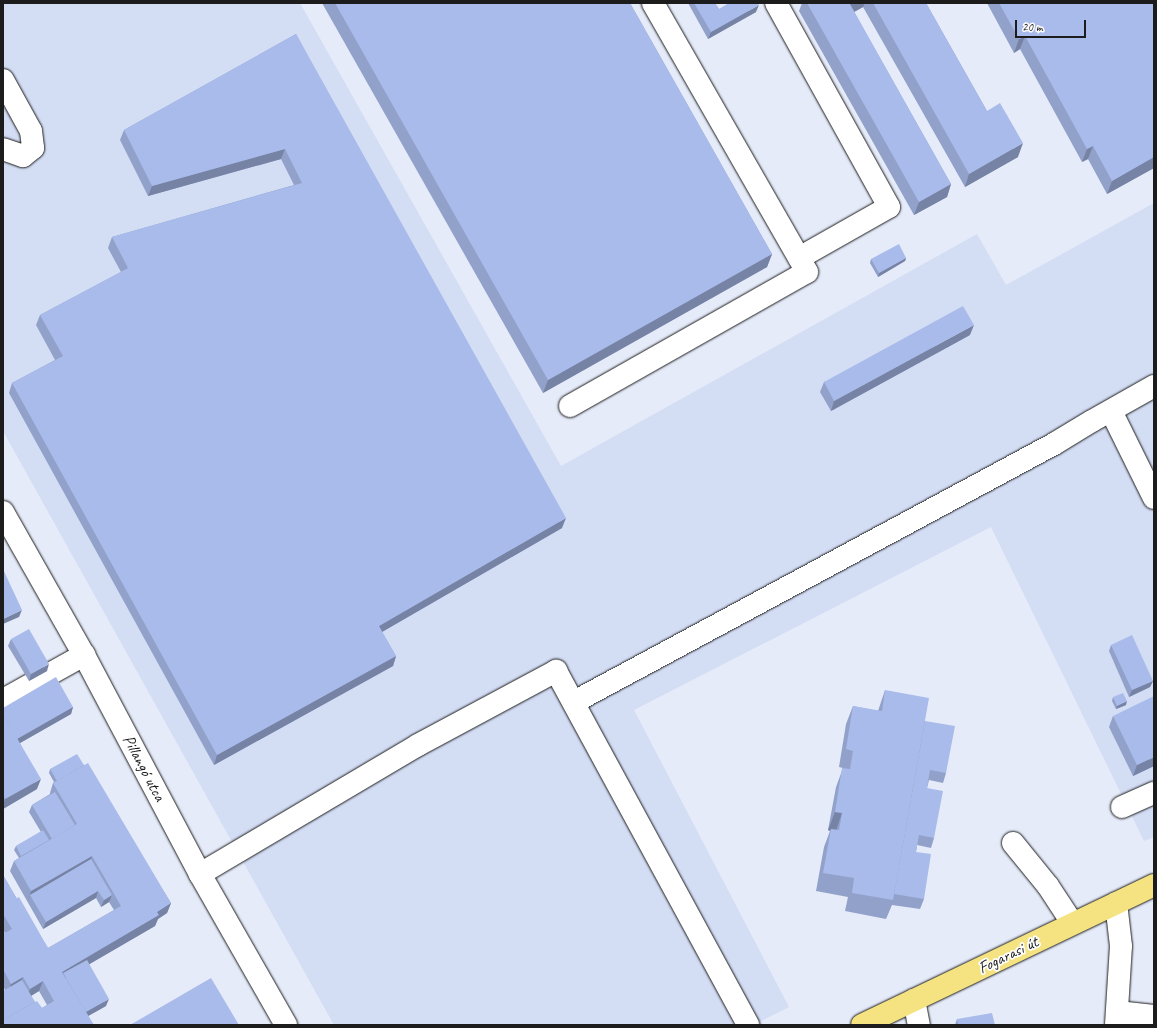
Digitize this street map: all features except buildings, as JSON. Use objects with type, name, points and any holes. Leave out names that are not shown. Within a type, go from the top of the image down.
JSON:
[{"type":"main road","name":"Fogarasi út","points":[[862,1025],[1154,885]]},
{"type":"street","points":[[570,406],[806,272],[654,3]]},
{"type":"street","points":[[776,3],[889,207],[799,258]]},
{"type":"street","points":[[3,80],[31,131],[34,148],[23,156],[3,149]]},
{"type":"street","points":[[574,702],[1054,444],[1154,386]]},
{"type":"street","points":[[1111,411],[1154,498]]},
{"type":"street","name":"Pillangó utca","points":[[3,512],[84,655],[200,874],[286,1025]]},
{"type":"street","points":[[3,700],[84,655]]},
{"type":"street","points":[[200,874],[418,745],[556,671],[748,1025]]},
{"type":"street","points":[[1122,807],[1154,793]]},
{"type":"street","points":[[1013,843],[1048,886],[1073,924]]},
{"type":"street","points":[[1116,903],[1121,946],[1116,1018],[1154,1016]]},
{"type":"street","points":[[914,1000],[919,1025]]},
{"type":"shaded area","points":[[3,3],[300,3],[561,466],[977,234],[1006,285],[1154,203],[1154,837],[1144,841],[991,527],[634,710],[789,1007],[753,1025],[334,1025],[3,431]]}]
